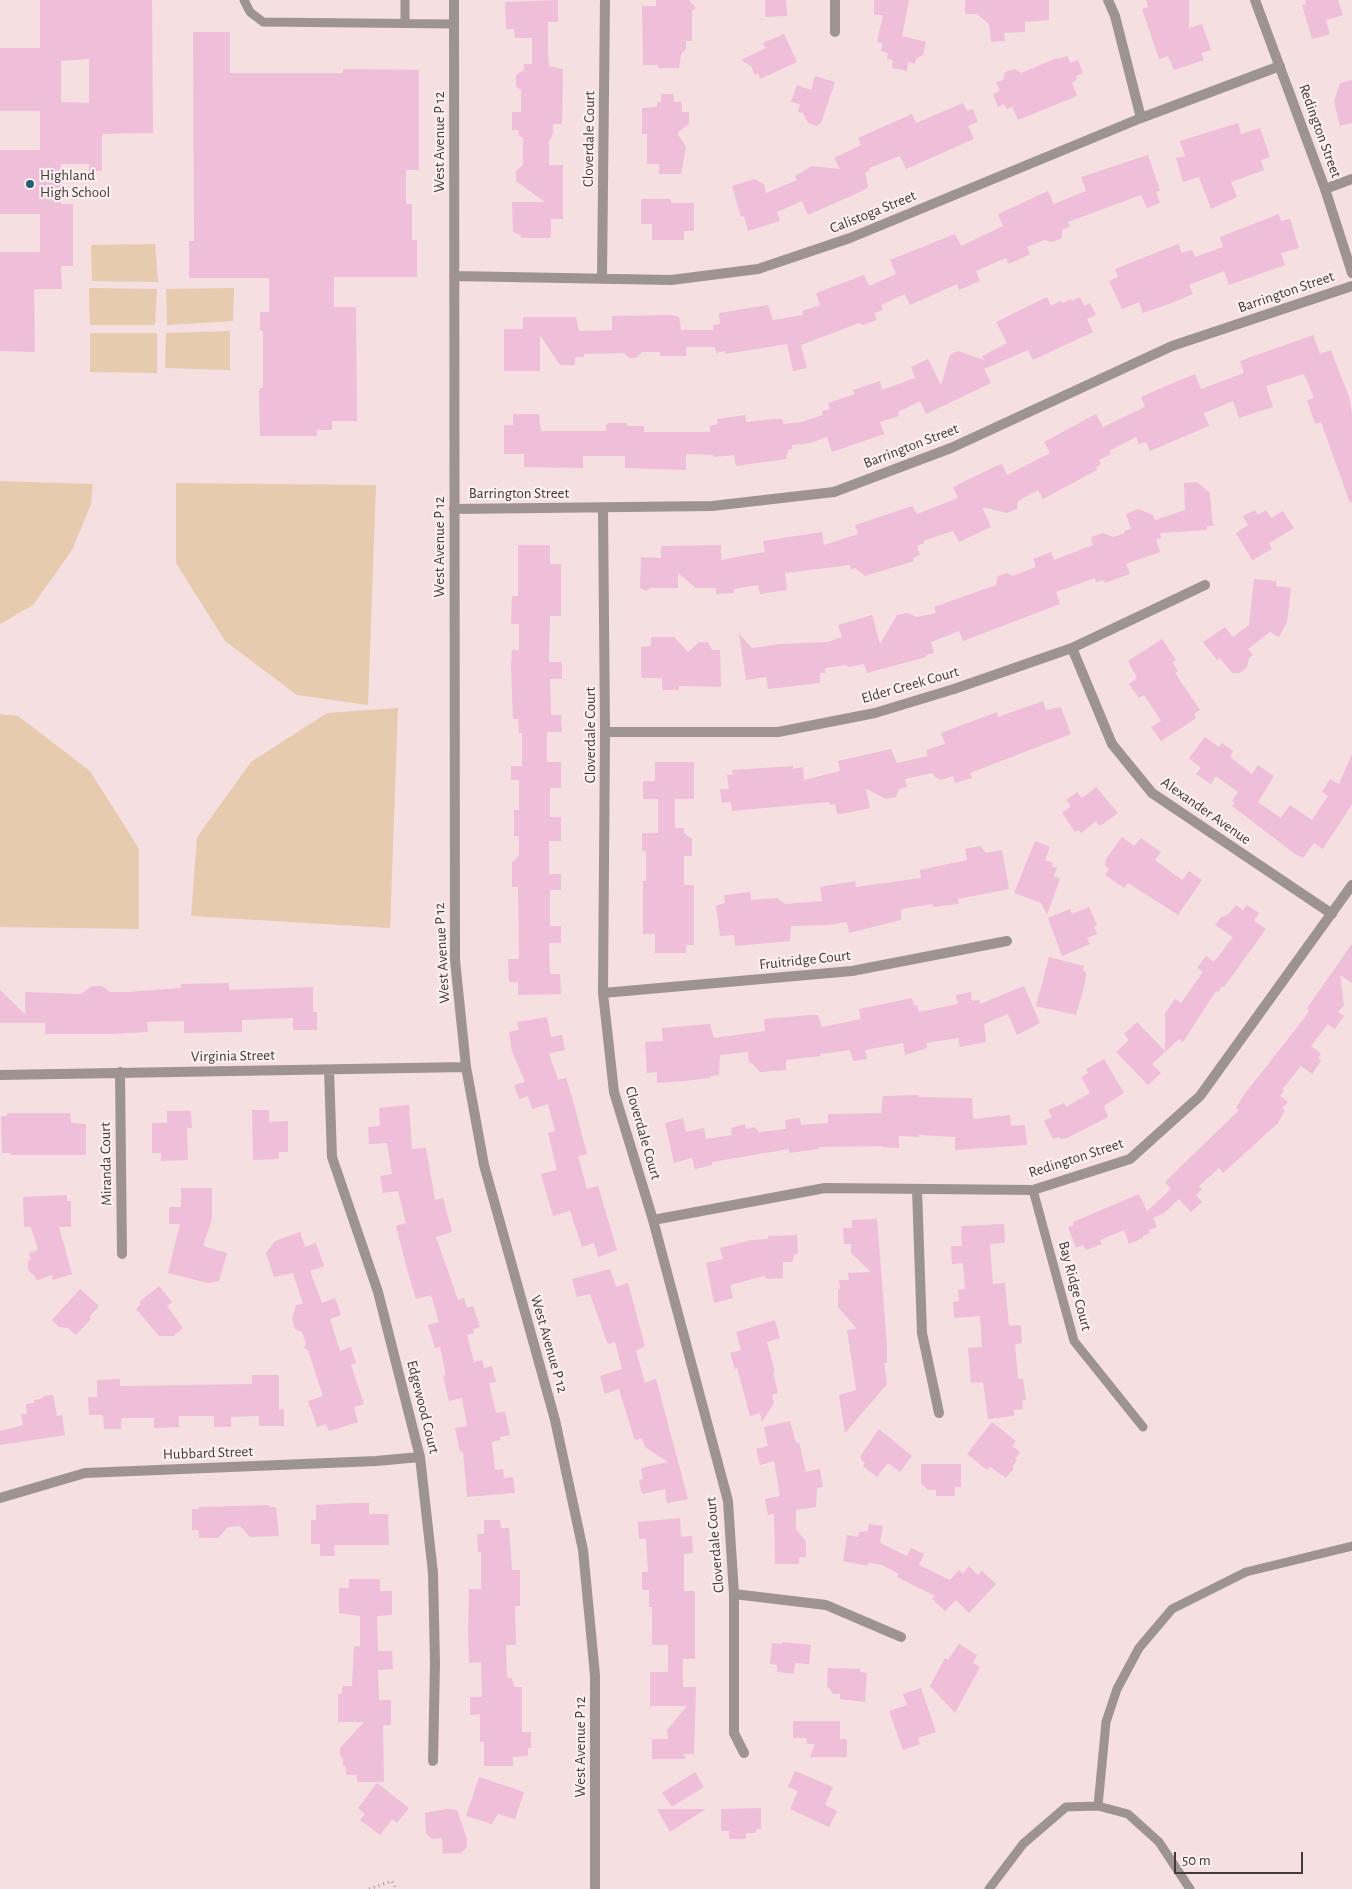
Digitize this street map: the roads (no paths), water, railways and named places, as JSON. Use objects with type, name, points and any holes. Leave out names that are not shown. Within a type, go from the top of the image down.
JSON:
[{"type":"street","name":"West Avenue P 12","points":[[454,0],[455,960],[466,1068],[484,1165],[555,1420],[584,1550],[595,1675],[595,1889]]},
{"type":"street","name":"Cloverdale Court","points":[[602,278],[605,0]]},
{"type":"street","points":[[835,0],[835,32]]},
{"type":"street","points":[[1108,0],[1115,16],[1142,118]]},
{"type":"street","name":"Redington Street","points":[[1255,0],[1325,189],[1352,273]]},
{"type":"street","name":"Calistoga Street","points":[[454,276],[671,280],[758,269],[850,238],[1142,118],[1280,66]]},
{"type":"street","points":[[1325,189],[1352,179]]},
{"type":"street","name":"Barrington Street","points":[[454,509],[712,506],[834,492],[951,448],[1172,346],[1352,286]]},
{"type":"street","name":"Cloverdale Court","points":[[603,508],[605,732],[603,993],[614,1092],[652,1220],[728,1501],[734,1594],[734,1733],[744,1753]]},
{"type":"street","name":"Elder Creek Court","points":[[605,732],[778,732],[876,713],[954,689],[1072,648],[1205,585]]},
{"type":"street","name":"Alexander Avenue","points":[[1072,648],[1112,744],[1152,793],[1332,914]]},
{"type":"street","name":"Redington Street","points":[[652,1220],[826,1188],[1033,1190],[1130,1159],[1200,1096],[1352,885]]},
{"type":"street","name":"Fruitridge Court","points":[[603,993],[852,971],[1007,941]]},
{"type":"street","name":"Virginia Street","points":[[0,1075],[466,1068]]},
{"type":"street","name":"Edgewood Court","points":[[329,1070],[332,1157],[378,1292],[420,1457],[433,1573],[435,1663],[433,1760]]},
{"type":"street","name":"Miranda Court","points":[[120,1072],[122,1254]]},
{"type":"street","points":[[917,1189],[922,1333],[938,1413]]},
{"type":"street","name":"Hubbard Street","points":[[0,1498],[85,1473],[376,1461],[420,1457]]},
{"type":"street","points":[[734,1594],[826,1604],[901,1637]]},
{"type":"lane","points":[[244,0],[255,18],[263,22],[454,24]]},
{"type":"lane","points":[[405,0],[405,23]]},
{"type":"lane","name":"Bay Ridge Court","points":[[1033,1190],[1074,1341],[1143,1428]]},
{"type":"lane","points":[[1098,1806],[1106,1722],[1117,1689],[1140,1648],[1172,1609],[1246,1572],[1352,1546]]},
{"type":"lane","points":[[989,1889],[1023,1844],[1066,1807],[1098,1806],[1128,1814],[1160,1842],[1190,1889]]},
{"type":"place","name":"Highland High School","points":[[30,184]]}]
